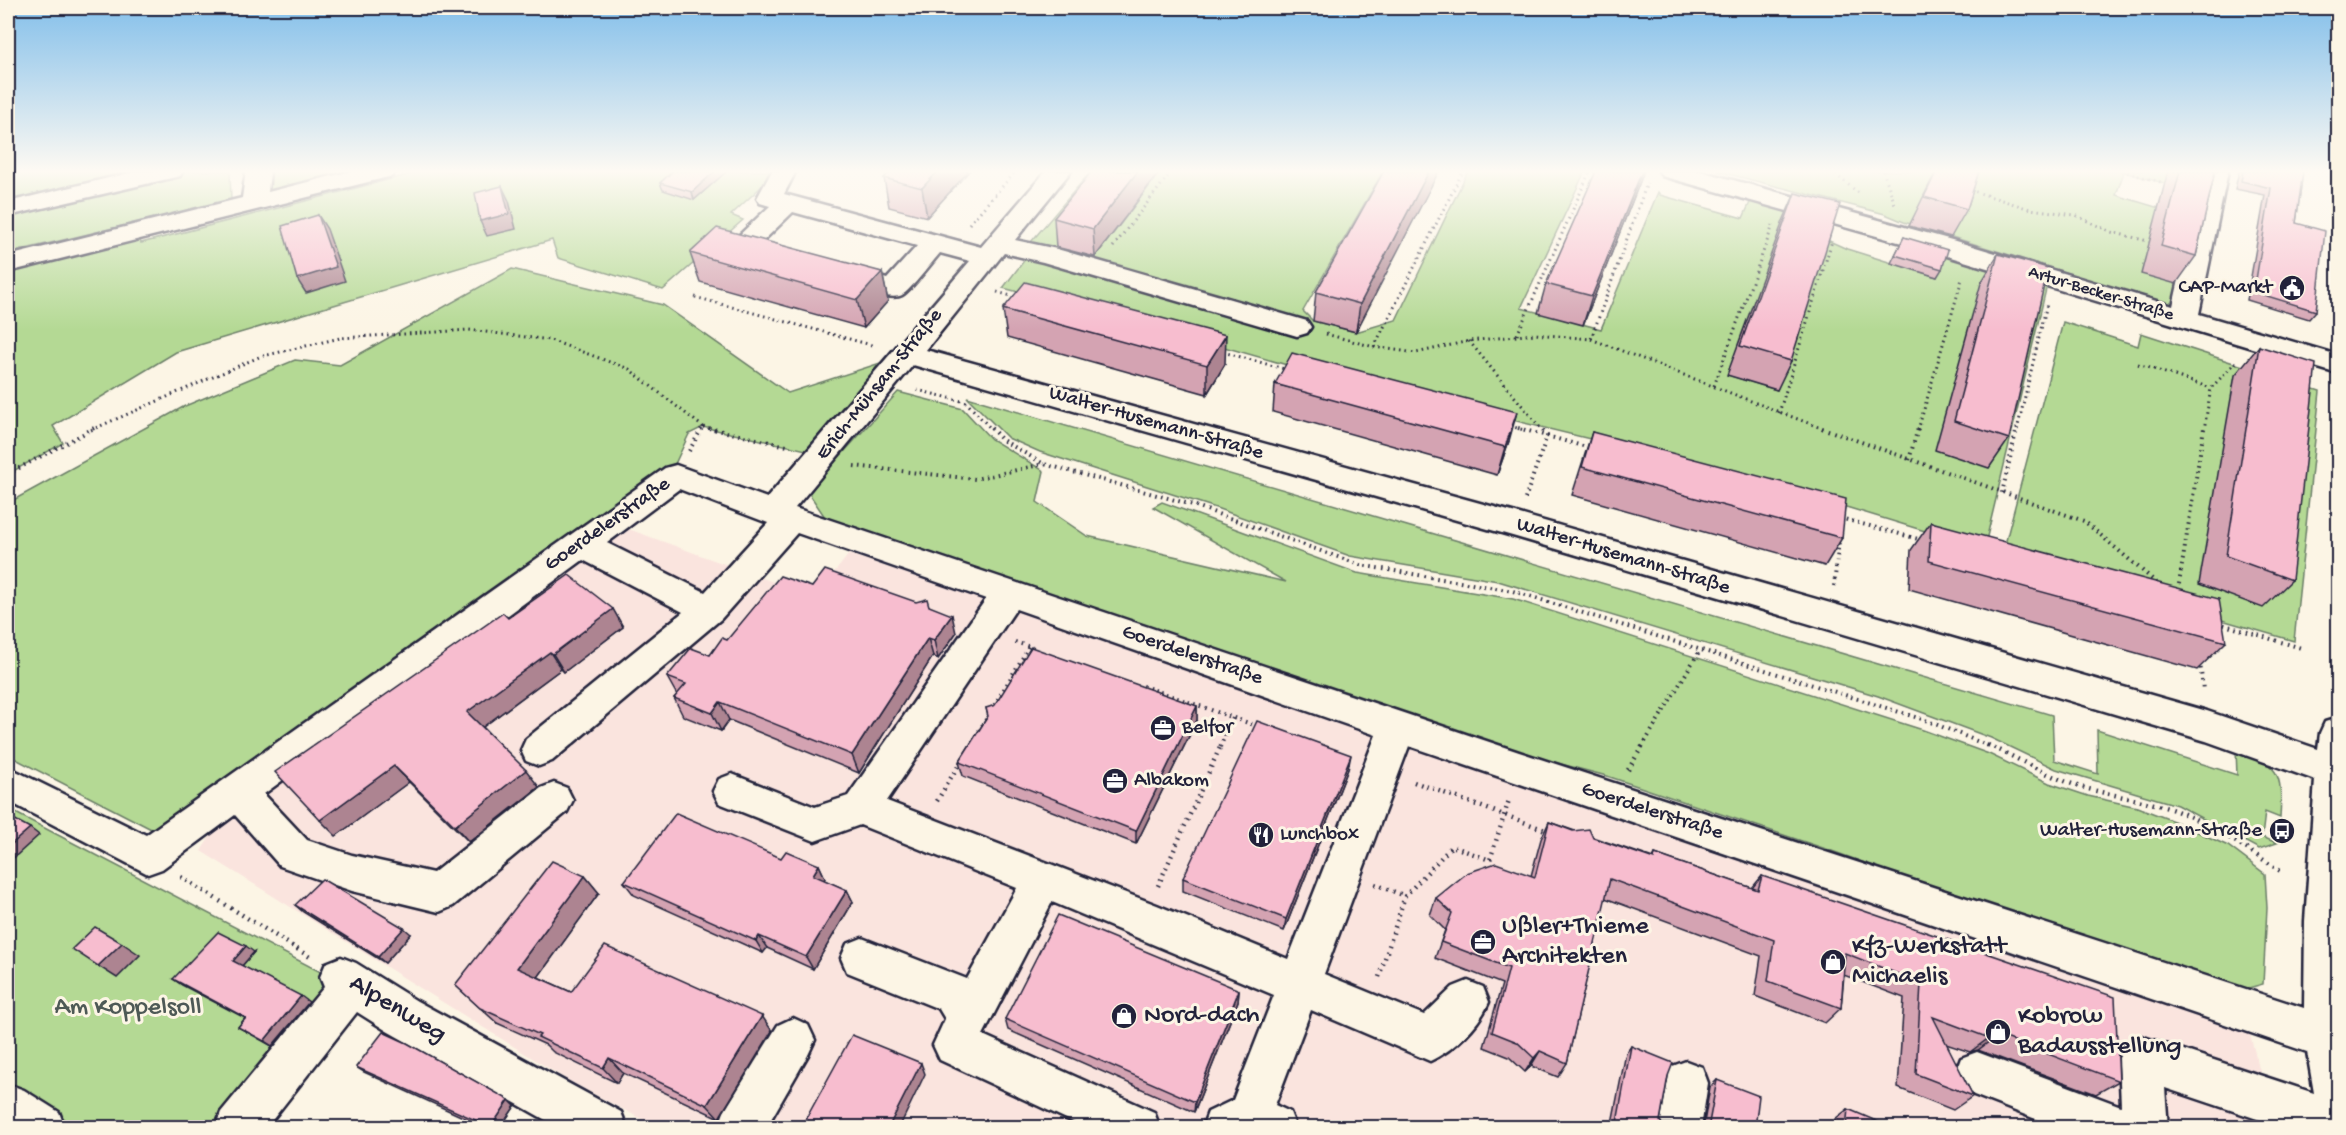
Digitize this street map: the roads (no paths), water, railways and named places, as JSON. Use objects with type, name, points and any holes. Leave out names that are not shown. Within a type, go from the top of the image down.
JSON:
[{"type":"street","points":[[8,264],[169,224]]},
{"type":"street","points":[[766,224],[742,247],[893,290],[941,245]]},
{"type":"street","points":[[864,224],[941,245],[992,250],[1096,269],[1297,327]]},
{"type":"street","name":"Erich-Mühsam-Straße","points":[[539,750],[709,610],[782,516],[824,454],[1014,224]]},
{"type":"street","name":"Artur-Becker-Straße","points":[[1864,224],[2338,365]]},
{"type":"street","name":"Artur-Becker-Straße","points":[[2184,320],[2205,224]]},
{"type":"street","name":"Walter-Husemann-Straße","points":[[908,354],[1516,525],[2207,726],[2335,771]]},
{"type":"street","name":"Goerdelerstraße","points":[[8,783],[148,856],[676,476],[782,516],[1519,768],[2333,1038]]},
{"type":"street","points":[[582,543],[709,610]]},
{"type":"street","points":[[732,791],[815,824],[861,808],[1009,593]]},
{"type":"street","points":[[1249,1124],[1298,985],[1398,726]]},
{"type":"street","points":[[2338,733],[2328,860],[2325,974],[2338,1106]]},
{"type":"street","points":[[237,791],[294,853],[352,873],[439,893],[554,800]]},
{"type":"street","points":[[861,808],[1143,919],[1430,1039],[1468,1002]]},
{"type":"street","points":[[1044,879],[955,1045],[1138,1128]]},
{"type":"street","points":[[862,957],[954,994],[969,1019]]},
{"type":"street","name":"Alpenweg","points":[[237,1128],[347,980],[402,1016],[605,1128]]},
{"type":"street","points":[[740,1128],[793,1040]]},
{"type":"street","points":[[2145,1128],[2140,1058],[2338,1123]]},
{"type":"street","points":[[1977,1074],[2119,1128]]},
{"type":"street","points":[[1678,1128],[1686,1083]]},
{"type":"street","points":[[8,1106],[43,1128]]},
{"type":"place","name":"CAP-Markt","points":[[2292,288]]},
{"type":"place","name":"Belfor","points":[[1163,728]]},
{"type":"place","name":"Albakom","points":[[1115,781]]},
{"type":"place","name":"Walter-Husemann-Straße","points":[[2282,831]]},
{"type":"place","name":"Lunchbox","points":[[1261,835]]},
{"type":"place","name":"Ußler+Thieme Architekten","points":[[1483,942]]},
{"type":"place","name":"Kfz-Werkstatt Michaelis","points":[[1833,962]]},
{"type":"place","name":"Nord-dach","points":[[1124,1016]]},
{"type":"place","name":"Kobrow Badausstellung","points":[[1998,1032]]},
{"type":"park label","name":"Am Koppelsoll","points":[[128,1008]]}]
